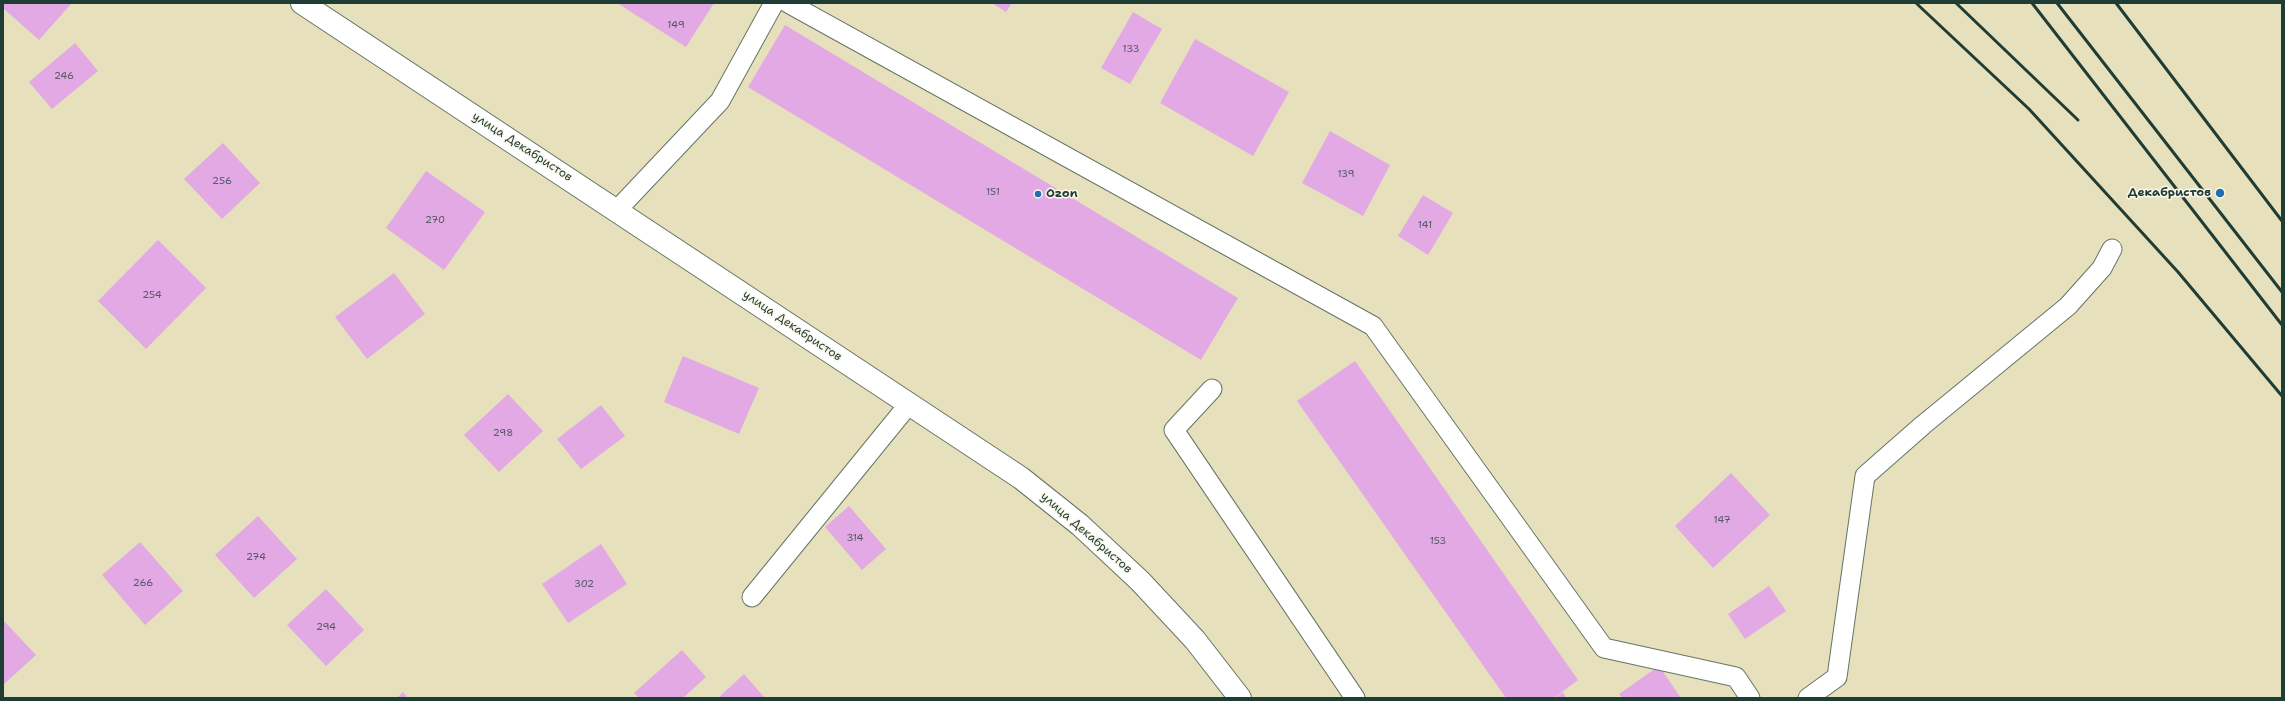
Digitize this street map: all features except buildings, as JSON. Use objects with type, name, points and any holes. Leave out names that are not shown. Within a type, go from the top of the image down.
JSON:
[{"type":"main road","name":"улица Декабристов","points":[[302,3],[1021,478],[1080,525],[1140,581],[1195,640],[1240,698]]},
{"type":"lane","points":[[617,210],[720,101],[774,3]]},
{"type":"lane","points":[[788,3],[1373,326],[1604,648],[1736,676],[1750,698]]},
{"type":"lane","points":[[1808,698],[1837,677],[1865,476],[1923,425],[2068,306],[2102,268],[2112,249]]},
{"type":"lane","points":[[1212,388],[1174,430],[1356,698]]},
{"type":"lane","points":[[752,597],[909,404]]},
{"type":"railway","points":[[1916,3],[2029,109],[2178,272],[2282,396]]},
{"type":"railway","points":[[1956,3],[2078,120]]},
{"type":"railway","points":[[2032,3],[2282,325]]},
{"type":"railway","points":[[2057,3],[2282,292]]},
{"type":"railway","points":[[2116,3],[2282,221]]},
{"type":"place","name":"Декабристов","points":[[2220,193]]},
{"type":"place","name":"Ozon","points":[[1038,194]]}]
